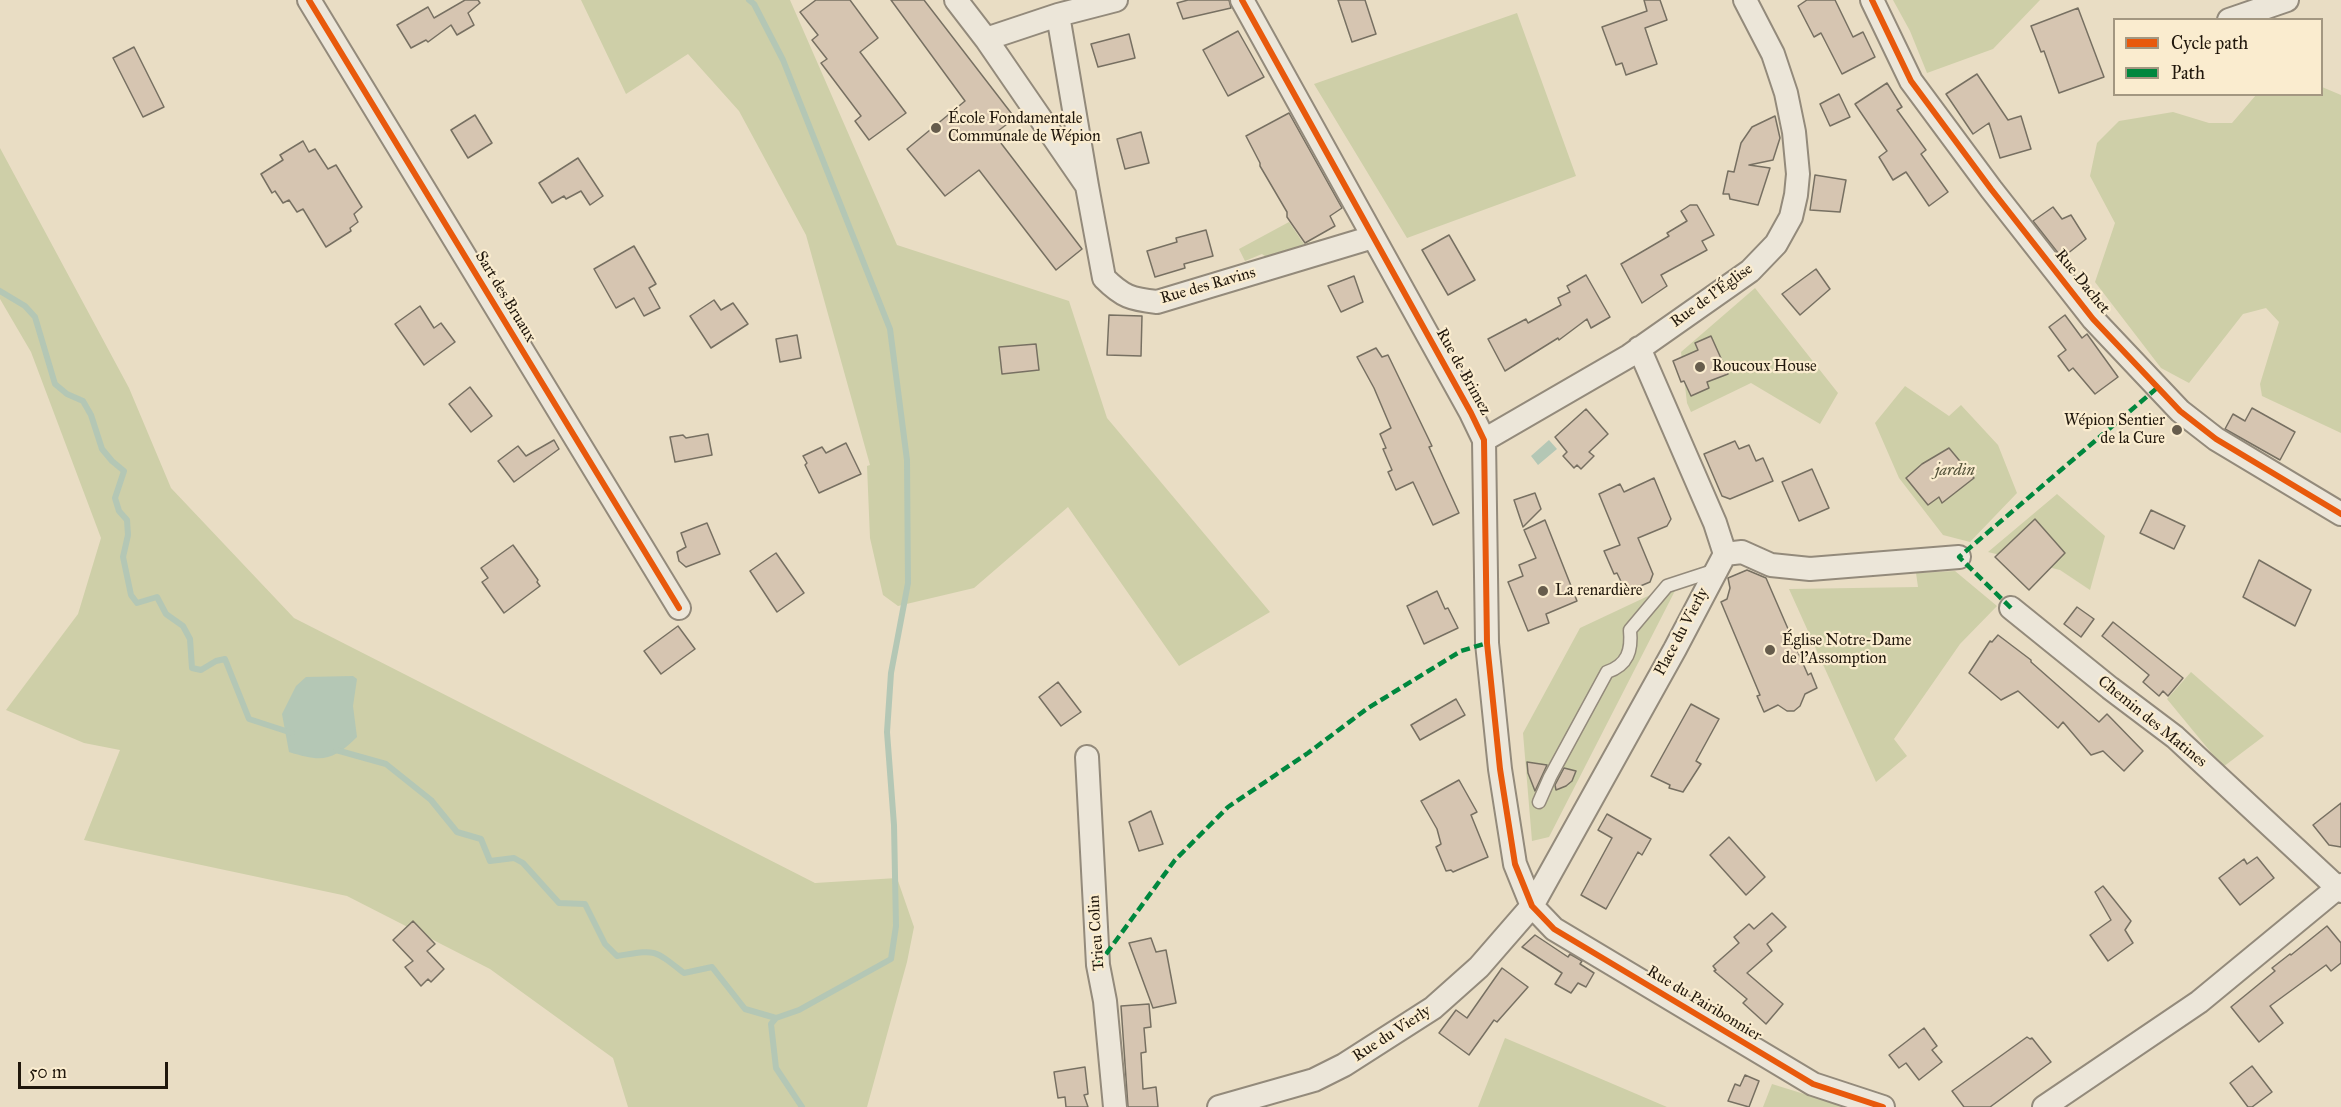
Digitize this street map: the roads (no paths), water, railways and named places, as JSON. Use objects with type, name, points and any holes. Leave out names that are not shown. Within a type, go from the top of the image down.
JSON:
[{"type":"street","name":"Sart des Bruaux","points":[[309,0],[679,608]]},
{"type":"street","points":[[956,0],[986,39],[1087,186]]},
{"type":"street","points":[[986,39],[1058,15],[1116,0]]},
{"type":"street","name":"Rue de Brimez","points":[[1242,0],[1471,412],[1484,440],[1488,661],[1500,769],[1515,864],[1532,906]]},
{"type":"street","name":"Rue de l'Église","points":[[1484,440],[1639,348],[1750,271],[1776,244],[1791,217],[1798,174],[1794,132],[1786,93],[1773,54],[1746,0]]},
{"type":"street","name":"Rue Dachet","points":[[1872,0],[1911,81],[1991,189],[2093,319],[2189,418],[2216,439],[2341,514]]},
{"type":"street","points":[[2235,18],[2287,0]]},
{"type":"street","name":"Rue des Ravins","points":[[1058,15],[1104,278],[1115,289],[1132,299],[1157,302],[1373,237]]},
{"type":"street","points":[[1639,348],[1715,523],[1720,562],[1742,552],[1771,565],[1810,569],[1959,557]]},
{"type":"street","name":"Place du Vierly","points":[[1532,906],[1720,562]]},
{"type":"street","name":"Chemin des Matines","points":[[2011,608],[2175,737],[2340,888]]},
{"type":"street","name":"Trieu Colin","points":[[1087,757],[1098,965],[1105,1001],[1115,1107]]},
{"type":"street","points":[[2044,1107],[2199,1002],[2340,888]]},
{"type":"street","name":"Rue du Pairibonnier","points":[[1532,906],[1554,929],[1813,1084],[1878,1106]]},
{"type":"street","name":"Rue du Vierly","points":[[1219,1107],[1314,1080],[1388,1038],[1433,1008],[1479,967],[1532,906]]},
{"type":"lane","points":[[1539,802],[1550,777],[1607,672],[1616,669],[1626,661],[1631,646],[1630,630],[1667,586],[1720,562]]},
{"type":"waterway","points":[[749,0],[754,4],[783,60],[890,329],[907,460],[908,583],[891,673],[887,732],[894,825],[896,926],[891,959],[799,1010],[776,1018]]},
{"type":"waterway","points":[[0,291],[25,306],[35,317],[55,384],[67,394],[83,401],[91,415],[102,449],[124,471],[115,498],[119,511],[127,520],[128,535],[123,557],[131,595],[137,603],[157,597],[166,614],[183,626],[190,639],[192,668],[201,670],[216,661],[225,659],[249,719],[292,733]]},
{"type":"waterway","points":[[336,750],[386,764],[431,800],[457,832],[481,839],[490,861],[514,858],[523,863],[559,903],[585,904],[605,944],[617,956],[653,953],[666,959],[684,973],[712,967],[745,1009],[776,1018],[771,1024],[776,1068],[802,1107]]},
{"type":"place","name":"École Fondamentale Communale de Wépion","points":[[936,128]]},
{"type":"place","name":"Roucoux House","points":[[1700,367]]},
{"type":"place","name":"Wépion Sentier de la Cure","points":[[2177,430]]},
{"type":"place","name":"La renardière","points":[[1543,591]]},
{"type":"place","name":"Église Notre-Dame de l'Assomption","points":[[1770,650]]},
{"type":"park label","name":"jardin","points":[[1955,471]]}]
